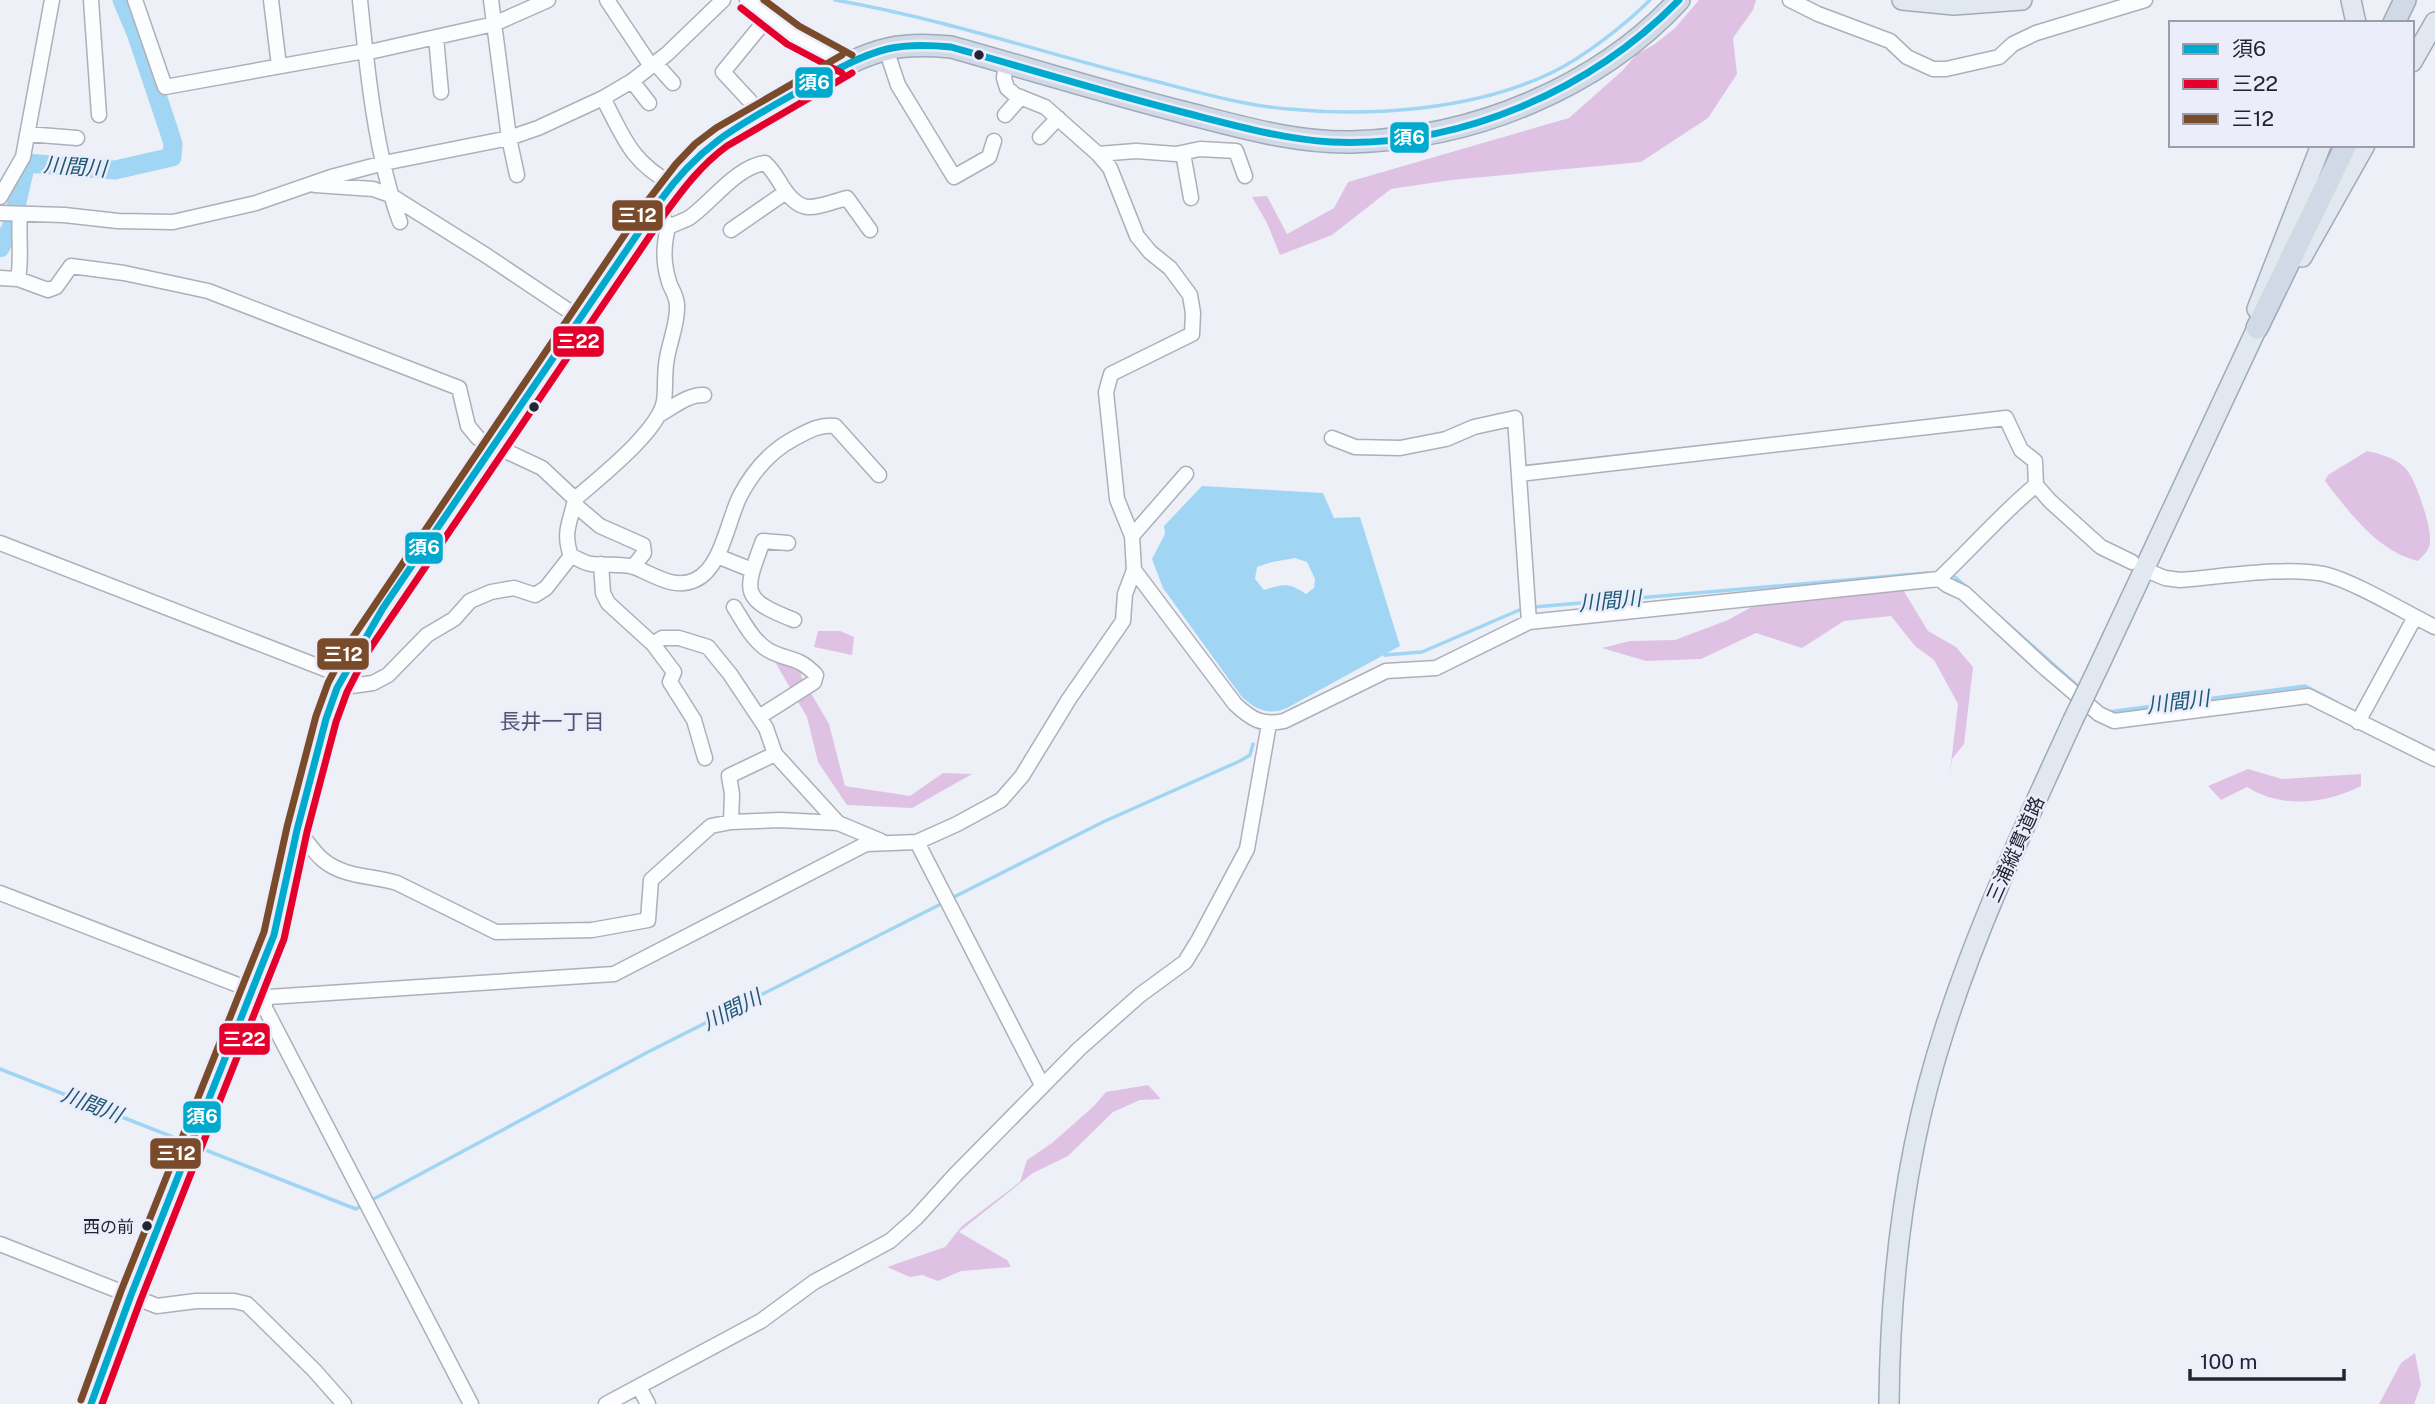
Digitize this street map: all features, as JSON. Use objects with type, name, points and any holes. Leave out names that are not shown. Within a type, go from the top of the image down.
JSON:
[{"type":"highway","points":[[91,1404],[131,1295],[259,993],[297,830],[326,719],[340,682],[383,608],[672,184],[701,152],[761,113],[847,64],[886,49],[928,45],[951,47],[1102,92],[1267,134],[1350,142],[1399,139],[1447,131],[1479,122],[1553,93],[1614,56],[1679,0]]},
{"type":"highway","points":[[2395,21],[2405,0]]},
{"type":"highway","points":[[2403,21],[2412,0]]},
{"type":"highway","points":[[2322,188],[2337,147]]},
{"type":"highway","points":[[2257,328],[2322,188],[2345,147]]},
{"type":"main road","points":[[1902,0],[1954,5],[2022,0]]},
{"type":"main road","points":[[2351,0],[2356,21]]},
{"type":"main road","points":[[2414,59],[2435,22]]},
{"type":"main road","points":[[2236,374],[2245,340],[2319,147]]},
{"type":"main road","points":[[2236,374],[2364,147]]},
{"type":"main road","name":"三浦縦貫道路","points":[[1889,1404],[1894,1280],[1900,1224],[1926,1091],[1944,1030],[2004,871],[2257,328]]},
{"type":"street","points":[[0,197],[23,157],[52,0]]},
{"type":"street","points":[[90,0],[99,115]]},
{"type":"street","points":[[135,0],[165,86],[365,52],[494,24],[548,0]]},
{"type":"street","points":[[271,0],[279,65]]},
{"type":"street","points":[[360,0],[365,52],[384,163],[390,195],[401,222]]},
{"type":"street","points":[[491,0],[509,138],[517,175]]},
{"type":"street","points":[[607,0],[653,64],[673,83]]},
{"type":"street","points":[[18,279],[21,262],[18,236],[11,214],[173,222],[256,203],[384,163],[509,138],[538,128],[603,98],[632,80],[667,54],[723,0]]},
{"type":"street","points":[[747,0],[793,35],[847,64]]},
{"type":"street","points":[[1790,0],[1818,14],[1890,41],[1907,57],[1933,69],[1946,69],[1999,57],[2013,44],[2036,33],[2108,5],[2145,0]]},
{"type":"street","points":[[761,113],[723,72],[769,16]]},
{"type":"street","points":[[436,37],[441,92]]},
{"type":"street","points":[[886,49],[898,85],[954,177],[989,157],[994,141]]},
{"type":"street","points":[[0,893],[259,993],[614,974],[866,844],[917,842],[1001,800],[1022,776],[1069,699],[1122,621],[1125,594],[1134,570],[1132,536],[1117,499],[1106,391],[1111,374],[1192,334],[1193,313],[1190,295],[1180,280],[1137,236],[1110,168],[1045,107],[1007,88],[1004,78],[1006,63]]},
{"type":"street","points":[[632,80],[649,103]]},
{"type":"street","points":[[1005,115],[1021,97]]},
{"type":"street","points":[[603,98],[633,155],[655,175],[672,184]]},
{"type":"street","points":[[1040,137],[1058,118]]},
{"type":"street","points":[[27,134],[78,138]]},
{"type":"street","points":[[1098,154],[1136,151],[1176,154],[1200,149],[1236,151],[1245,176]]},
{"type":"street","points":[[1183,153],[1191,198]]},
{"type":"street","points":[[668,227],[689,217],[718,191],[757,164],[765,163],[799,206],[807,208],[847,198],[870,230]]},
{"type":"street","points":[[310,184],[373,189],[390,195],[581,319]]},
{"type":"street","points":[[731,230],[786,192]]},
{"type":"street","points":[[0,543],[340,682],[365,685],[388,675],[427,635],[454,619],[470,601],[514,588],[535,594],[545,588],[571,555],[566,530],[575,501],[655,424],[664,402],[666,360],[677,302],[664,265],[664,244],[668,227],[661,213],[655,209]]},
{"type":"street","points":[[0,278],[18,279],[48,290],[56,287],[71,266],[124,273],[208,291],[459,388],[468,426],[478,438],[542,468],[600,526],[643,544],[644,553],[633,567]]},
{"type":"street","points":[[659,415],[686,399],[704,395]]},
{"type":"street","points":[[1332,438],[1355,447],[1399,448],[1446,439],[1474,427],[1515,418],[1529,622]]},
{"type":"street","points":[[1519,474],[2006,418],[2021,450],[2035,461],[2036,485],[2101,547],[2132,562]]},
{"type":"street","points":[[571,555],[589,564],[633,567],[664,581],[695,580],[706,572],[717,556],[740,496],[768,455],[807,431],[824,425],[835,426],[879,475]]},
{"type":"street","points":[[1132,536],[1186,474]]},
{"type":"street","points":[[1134,570],[1235,704],[1250,719],[1269,724],[1284,720],[1386,671],[1436,668],[1529,622],[1939,579],[1976,544],[2005,510],[2036,485]]},
{"type":"street","points":[[788,543],[763,541],[752,570],[750,588],[754,600],[794,620]]},
{"type":"street","points":[[717,556],[752,570]]},
{"type":"street","points":[[601,564],[603,593],[608,603],[653,643],[674,672],[670,682],[694,720],[705,758]]},
{"type":"street","points":[[2153,573],[2180,580],[2298,571],[2325,575],[2342,580],[2435,627]]},
{"type":"street","points":[[1939,579],[1965,593],[2081,699],[2099,714],[2115,721],[2308,696],[2360,717],[2435,759]]},
{"type":"street","points":[[734,607],[766,650],[797,659],[816,675],[814,682],[759,717]]},
{"type":"street","points":[[2360,717],[2415,617]]},
{"type":"street","points":[[653,643],[663,638],[679,638],[708,647],[766,728],[775,754],[838,823]]},
{"type":"street","points":[[606,1404],[761,1321],[814,1282],[890,1241],[916,1219],[1042,1085],[1140,995],[1185,962],[1247,849],[1269,724]]},
{"type":"street","points":[[731,822],[732,794],[729,776],[775,754]]},
{"type":"street","points":[[297,830],[320,857],[341,871],[354,876],[383,878],[397,883],[496,932],[592,930],[648,919],[651,880],[711,826],[731,822],[780,820],[838,823],[882,842]]},
{"type":"street","points":[[917,842],[1042,1085]]},
{"type":"street","points":[[259,993],[471,1404]]},
{"type":"street","points":[[0,1244],[157,1306],[196,1301],[234,1301],[247,1304],[314,1370],[344,1404]]},
{"type":"street","points":[[639,1387],[648,1404]]},
{"type":"shaded area","points":[[1699,0],[1756,0],[1753,10],[1733,38],[1737,74],[1708,118],[1641,162],[1451,180],[1391,189],[1332,235],[1280,255],[1267,223],[1252,197],[1267,196],[1287,234],[1334,208],[1348,182],[1569,118],[1637,54],[1675,28]]},
{"type":"shaded area","points":[[2367,451],[2398,462],[2407,470],[2414,483],[2425,513],[2430,538],[2425,554],[2418,561],[2403,556],[2377,540],[2325,481],[2328,475]]},
{"type":"shaded area","points":[[1867,587],[1902,588],[1928,631],[1956,647],[1973,667],[1964,744],[1952,759],[1949,780],[1958,704],[1934,660],[1915,646],[1891,616],[1844,621],[1802,648],[1756,633],[1701,659],[1646,661],[1602,648],[1630,641],[1675,640],[1728,620],[1757,604],[1811,600]]},
{"type":"shaded area","points":[[818,631],[840,631],[854,637],[852,655],[814,647]]},
{"type":"shaded area","points":[[771,655],[802,668],[801,676],[829,724],[845,786],[910,796],[943,773],[972,774],[912,808],[847,805],[818,762],[807,717]]},
{"type":"shaded area","points":[[2248,769],[2282,779],[2361,774],[2361,786],[2333,797],[2304,802],[2275,799],[2247,787],[2221,800],[2208,786]]},
{"type":"shaded area","points":[[1148,1085],[1161,1099],[1140,1100],[1113,1112],[1068,1156],[1033,1173],[959,1232],[1007,1260],[1011,1267],[961,1271],[938,1281],[922,1275],[910,1277],[887,1267],[945,1247],[962,1226],[1020,1182],[1027,1160],[1052,1143],[1106,1092]]},
{"type":"shaded area","points":[[2415,1353],[2421,1385],[2414,1404],[2379,1404],[2401,1363]]},
{"type":"water","points":[[1202,486],[1323,493],[1334,518],[1360,517],[1400,646],[1287,708],[1268,711],[1257,708],[1241,696],[1163,588],[1152,559],[1165,534],[1164,526]],"holes":[[[1295,558],[1307,562],[1315,579],[1314,588],[1306,594],[1286,585],[1264,590],[1255,579],[1257,567],[1272,562]]]},
{"type":"waterway","name":"川間川","points":[[0,248],[11,228],[26,163],[115,170],[172,157],[173,144],[168,128],[122,0]]},
{"type":"waterway","points":[[835,0],[951,26],[1233,101],[1288,109],[1354,112],[1458,103],[1523,85],[1578,58],[1650,0]]},
{"type":"waterway","name":"川間川","points":[[1534,607],[1927,573]]},
{"type":"waterway","name":"川間川","points":[[1955,577],[2081,689]]},
{"type":"waterway","name":"川間川","points":[[1385,655],[1422,652],[1524,608]]},
{"type":"waterway","name":"川間川","points":[[2108,712],[2305,686],[2336,702]]},
{"type":"waterway","name":"川間川","points":[[950,899],[1103,822],[1240,761],[1250,755],[1253,744]]},
{"type":"waterway","name":"川間川","points":[[370,1201],[646,1053],[943,903]]},
{"type":"waterway","name":"川間川","points":[[0,1069],[183,1141]]},
{"type":"waterway","name":"川間川","points":[[203,1149],[356,1209],[364,1204]]},
{"type":"transit line","name":"三12","points":[[764,0],[799,26],[852,55]]},
{"type":"transit line","name":"須6","points":[[91,1404],[131,1295],[274,935],[297,830],[326,719],[337,688],[383,608],[660,201],[675,181],[707,149],[759,114],[843,66],[887,49],[919,45],[951,47],[1156,105],[1276,135],[1331,142],[1379,141],[1427,135],[1474,124],[1564,87],[1644,32],[1679,0]]},
{"type":"transit line","name":"三22","points":[[741,8],[787,44],[842,73]]},
{"type":"transit line","name":"三12","points":[[81,1400],[121,1291],[264,932],[287,827],[316,716],[328,683],[349,643],[646,203],[676,164],[695,144],[716,128],[842,55]]},
{"type":"transit line","name":"三22","points":[[102,1404],[284,939],[307,832],[336,722],[347,692],[367,653],[685,187],[727,146],[852,73]]},
{"type":"place","name":"西の前","points":[[147,1226]]},
{"type":"district","name":"長井一丁目","points":[[552,722]]}]
